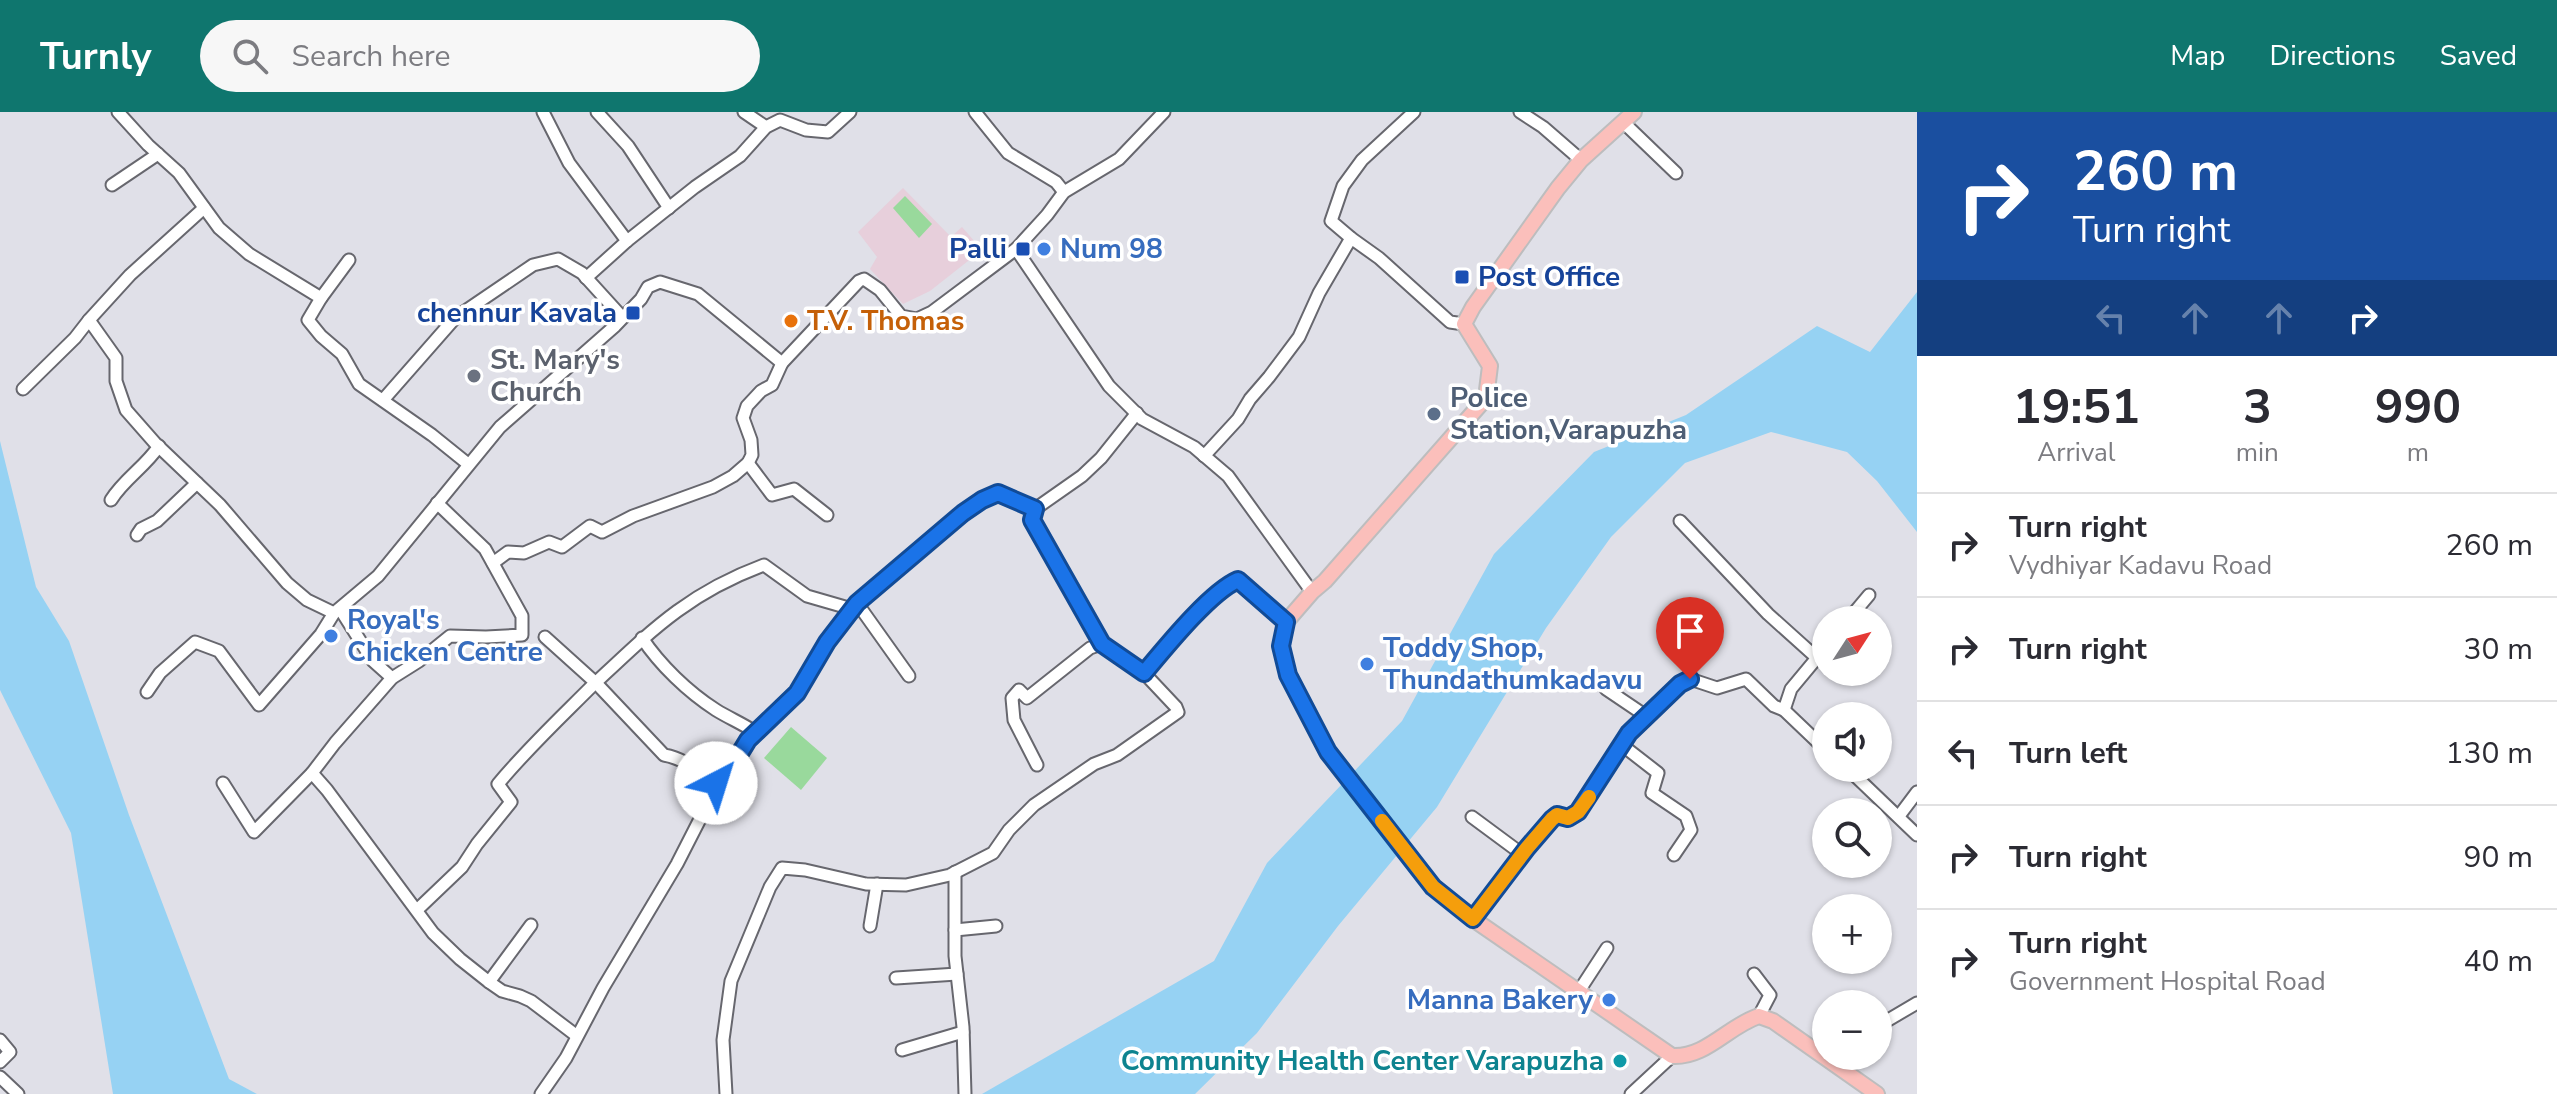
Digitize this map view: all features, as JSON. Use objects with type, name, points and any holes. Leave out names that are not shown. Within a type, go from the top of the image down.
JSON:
[{"type":"main road","points":[[1628,117],[1581,160],[1473,307],[1464,324],[1490,366],[1486,398],[1286,622],[1281,646],[1288,675],[1328,752],[1433,887],[1473,919],[1672,1056],[1694,1054],[1759,1016],[1812,1044]]},
{"type":"main road","points":[[1851,1070],[1877,1094]]},
{"type":"street","points":[[118,112],[179,173],[219,228],[249,254],[321,298]]},
{"type":"street","points":[[543,112],[569,163],[627,241]]},
{"type":"street","points":[[597,112],[628,146],[669,208]]},
{"type":"street","points":[[744,112],[766,127]]},
{"type":"street","points":[[586,278],[627,241],[740,156],[766,127],[780,120],[806,130],[828,132],[850,112]]},
{"type":"street","points":[[975,112],[1008,153],[1056,182],[1064,192]]},
{"type":"street","points":[[493,563],[508,552],[524,553],[549,542],[562,547],[590,526],[602,532],[633,516],[713,487],[733,476],[748,463],[752,455],[751,440],[743,418],[747,406],[761,391],[772,385],[782,363],[859,281],[864,279],[871,282],[901,316],[917,319],[932,312],[1016,249],[1064,192],[1119,159],[1164,112]]},
{"type":"street","points":[[1414,112],[1362,160],[1343,186],[1331,221],[1379,258],[1450,322],[1464,324]]},
{"type":"street","points":[[1520,112],[1543,127],[1581,160]]},
{"type":"street","points":[[1628,117],[1676,173]]},
{"type":"street","points":[[112,185],[158,154]]},
{"type":"street","points":[[23,389],[75,338],[130,275],[204,208]]},
{"type":"street","points":[[1204,456],[1238,419],[1299,337],[1319,293],[1351,238]]},
{"type":"street","points":[[1016,249],[1109,386],[1142,419],[1194,447],[1228,476],[1312,592]]},
{"type":"street","points":[[383,400],[455,318],[533,265],[558,259],[586,278],[622,317]]},
{"type":"street","points":[[349,260],[308,320],[342,354],[359,384],[468,464]]},
{"type":"street","points":[[147,692],[160,673],[195,642],[219,651],[259,705],[337,611],[378,576],[500,427],[599,341],[641,299],[648,287],[660,282],[698,294],[782,363]]},
{"type":"street","points":[[89,320],[116,358],[116,381],[126,410],[220,505],[287,583],[307,600],[337,611],[373,661],[392,678]]},
{"type":"street","points":[[726,1094],[723,1040],[731,981],[770,887],[782,868],[877,884],[906,885],[955,872],[993,853],[1009,830],[1034,805],[1094,764],[1117,755],[1178,712],[1144,673],[1102,644],[1032,520],[1035,509],[1082,476],[1101,458],[1137,413]]},
{"type":"street","points":[[111,500],[149,461],[159,446]]},
{"type":"street","points":[[748,463],[772,495],[794,489],[827,515]]},
{"type":"street","points":[[137,535],[141,529],[157,521],[197,483]]},
{"type":"street","points":[[541,1094],[720,786],[755,732],[797,693],[827,642],[855,606],[982,500],[998,493],[1035,509]]},
{"type":"street","points":[[223,783],[254,832],[312,773],[392,678],[450,636],[522,635],[522,616],[485,549],[437,503]]},
{"type":"street","points":[[1680,521],[1768,614],[1812,654]]},
{"type":"street","points":[[417,910],[462,867],[511,802],[498,784],[537,739],[642,638],[704,592],[730,578],[764,565],[807,596],[855,606],[909,676]]},
{"type":"street","points":[[1144,673],[1189,622],[1228,584],[1238,580],[1286,622]]},
{"type":"street","points":[[1860,606],[1869,595]]},
{"type":"street","points":[[545,637],[596,683],[664,755],[693,765],[720,786]]},
{"type":"street","points":[[642,638],[653,655],[701,699],[755,732]]},
{"type":"street","points":[[1037,765],[1014,720],[1012,698],[1019,690],[1027,698],[1090,648],[1102,644]]},
{"type":"street","points":[[1784,710],[1791,689],[1812,664]]},
{"type":"street","points":[[1473,919],[1552,819],[1557,815],[1568,818],[1578,812],[1629,733],[1680,684],[1690,679],[1717,688],[1746,679],[1812,737]]},
{"type":"street","points":[[1606,689],[1646,716]]},
{"type":"street","points":[[1622,745],[1658,773],[1652,793],[1686,816],[1691,830],[1674,855]]},
{"type":"street","points":[[312,773],[433,933],[489,982],[502,991],[531,1001],[577,1036]]},
{"type":"street","points":[[1862,782],[1917,835]]},
{"type":"street","points":[[1899,816],[1917,792]]},
{"type":"street","points":[[1472,817],[1522,854]]},
{"type":"street","points":[[955,872],[955,930],[965,1094]]},
{"type":"street","points":[[870,926],[877,884]]},
{"type":"street","points":[[489,982],[531,925]]},
{"type":"street","points":[[955,930],[996,926]]},
{"type":"street","points":[[1579,991],[1607,948]]},
{"type":"street","points":[[896,978],[957,974]]},
{"type":"street","points":[[1754,974],[1770,995],[1759,1016]]},
{"type":"street","points":[[1892,1018],[1917,1003]]},
{"type":"street","points":[[902,1050],[963,1032]]},
{"type":"street","points":[[0,1040],[10,1052],[0,1062]]},
{"type":"street","points":[[1631,1094],[1672,1056]]},
{"type":"street","points":[[0,1077],[18,1094]]},
{"type":"shaded area","points":[[903,188],[951,237],[962,227],[982,250],[930,291],[903,304],[870,269],[877,257],[858,232]]},
{"type":"green space","points":[[905,196],[932,224],[919,238],[893,208]]},
{"type":"green space","points":[[791,727],[827,758],[801,790],[764,758]]},
{"type":"water","points":[[1917,292],[1917,532],[1877,481],[1847,452],[1771,432],[1685,463],[1611,537],[1546,628],[1437,807],[1338,926],[1257,1033],[1195,1094],[982,1094],[1214,961],[1267,863],[1402,721],[1494,554],[1594,452],[1686,415],[1817,326],[1870,352]]},
{"type":"water","points":[[0,441],[36,587],[69,641],[129,815],[229,1079],[257,1094],[113,1094],[71,833],[0,690]]},
{"type":"slow traffic","points":[[1382,821],[1433,887],[1473,919],[1552,819],[1557,815],[1568,818],[1578,812],[1589,797]]},
{"type":"place","name":"Palli","points":[[1023,249]]},
{"type":"place","name":"Num 98","points":[[1044,249]]},
{"type":"place","name":"Post Office","points":[[1462,277]]},
{"type":"place","name":"chennur Kavala","points":[[633,313]]},
{"type":"place","name":"T.V. Thomas","points":[[791,321]]},
{"type":"place","name":"St. Mary's Church","points":[[474,376]]},
{"type":"place","name":"Police Station,Varapuzha","points":[[1434,414]]},
{"type":"place","name":"Royal's Chicken Centre","points":[[331,636]]},
{"type":"place","name":"Toddy Shop, Thundathumkadavu","points":[[1367,664]]},
{"type":"place","name":"Manna Bakery","points":[[1609,1000]]},
{"type":"place","name":"Community Health Center Varapuzha","points":[[1620,1061]]},
{"type":"route","points":[[716,783],[720,786],[748,740],[797,693],[827,642],[857,603],[963,513],[998,493],[1035,509],[1032,520],[1102,644],[1144,673],[1189,622],[1228,584],[1238,580],[1286,622],[1281,646],[1288,675],[1328,752],[1433,887],[1473,919],[1552,819],[1557,815],[1568,818],[1589,799],[1629,733],[1680,684],[1690,679]]}]
